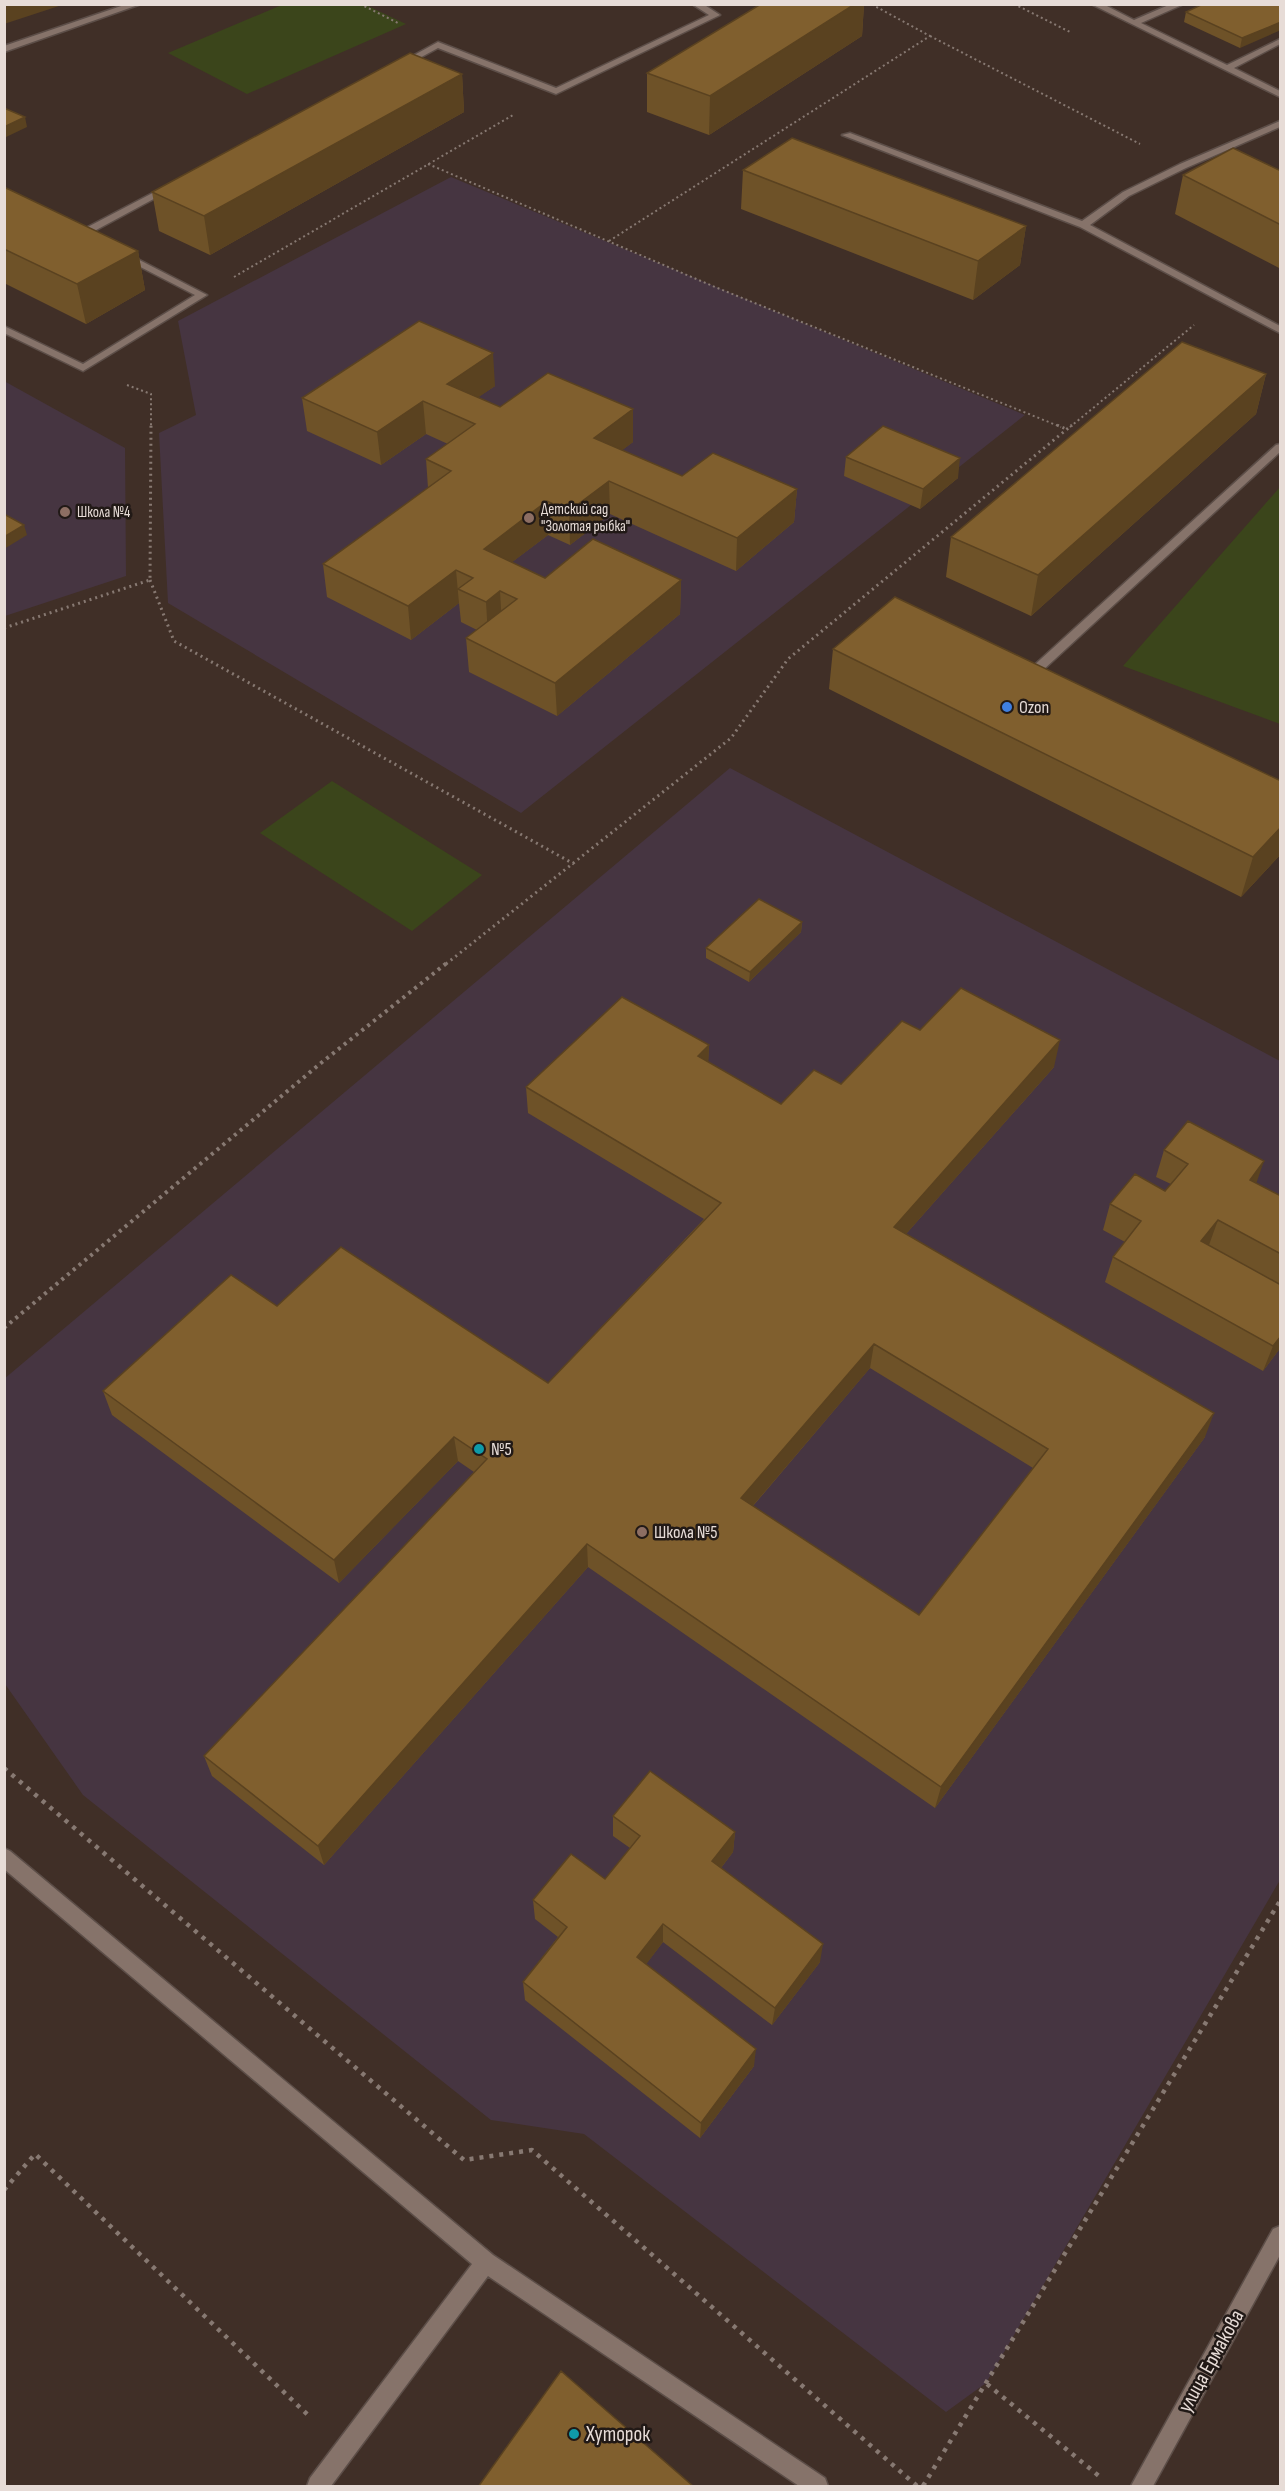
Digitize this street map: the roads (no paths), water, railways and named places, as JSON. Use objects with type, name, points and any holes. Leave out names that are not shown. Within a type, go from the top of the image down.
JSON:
[{"type":"street","points":[[4,49],[137,4]]},
{"type":"street","points":[[386,73],[438,45],[556,91],[716,15],[696,4]]},
{"type":"street","points":[[1095,4],[1281,94]]},
{"type":"street","points":[[1134,23],[1180,4]]},
{"type":"street","points":[[1227,68],[1281,41]]},
{"type":"street","points":[[1083,225],[1126,194],[1183,166],[1281,124]]},
{"type":"street","points":[[847,135],[1083,225],[1281,330]]},
{"type":"street","points":[[63,224],[87,236],[176,184]]},
{"type":"street","points":[[4,329],[83,368],[202,295],[112,249]]},
{"type":"street","points":[[1056,682],[1034,672],[1281,447]]},
{"type":"street","points":[[4,1857],[486,2262],[816,2487]]},
{"type":"street","name":"улица Ермакова","points":[[1142,2487],[1281,2236]]},
{"type":"street","points":[[318,2487],[486,2262]]},
{"type":"place","name":"Школа №4","points":[[65,512]]},
{"type":"place","name":"Детский сад \"Золотая рыбка\"","points":[[529,518]]},
{"type":"place","name":"Ozon","points":[[1007,707]]},
{"type":"place","name":"№5","points":[[479,1449]]},
{"type":"place","name":"Школа №5","points":[[642,1532]]},
{"type":"place","name":"Хуторок","points":[[574,2434]]}]
